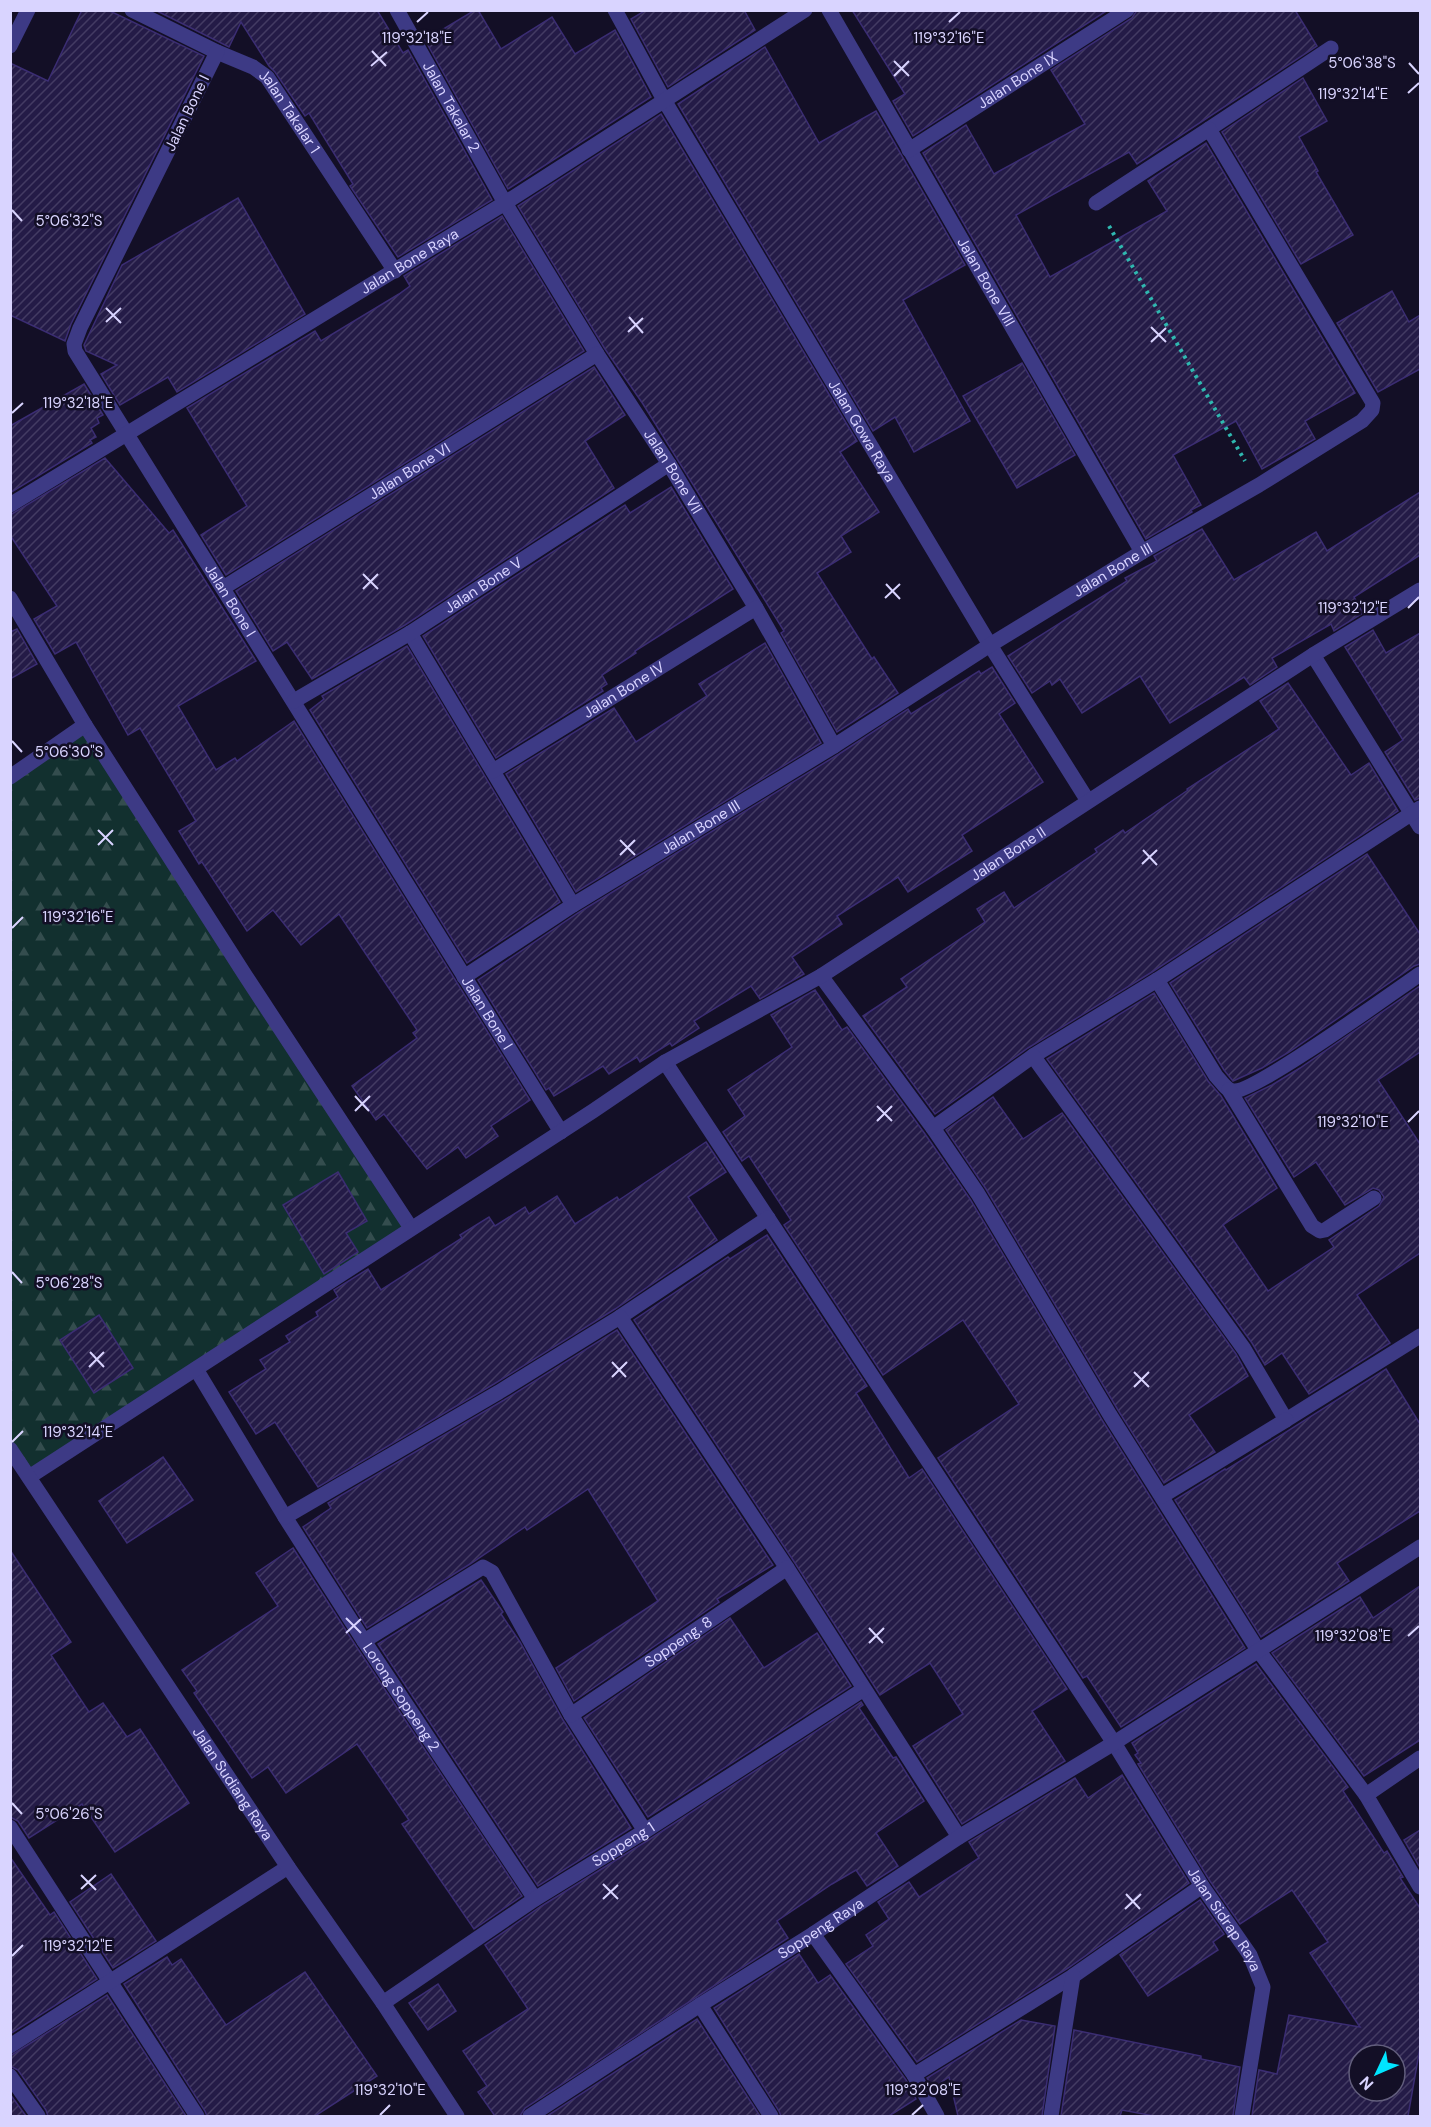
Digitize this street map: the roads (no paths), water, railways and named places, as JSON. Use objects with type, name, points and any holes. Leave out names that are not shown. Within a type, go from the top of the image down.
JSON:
[{"type":"street","points":[[10,46],[28,10]]},
{"type":"street","name":"Jalan Takalar 1","points":[[132,10],[253,67],[267,77],[395,271]]},
{"type":"street","name":"Jalan Takalar 2","points":[[397,10],[505,203]]},
{"type":"street","name":"Jalan Gowa Raya","points":[[615,10],[664,100],[990,645],[1088,801]]},
{"type":"street","name":"Jalan Bone Raya","points":[[10,505],[505,203],[805,10]]},
{"type":"street","name":"Jalan Bone VIII","points":[[830,10],[1142,552]]},
{"type":"street","name":"Jalan Bone IX","points":[[909,150],[1127,10]]},
{"type":"street","points":[[1096,203],[1331,48]]},
{"type":"street","name":"Jalan Bone I","points":[[217,52],[74,344],[82,363],[561,1132]]},
{"type":"street","name":"Jalan Bone III","points":[[464,977],[573,905],[834,746],[990,645],[1362,421],[1372,410],[1373,403],[1209,129]]},
{"type":"street","name":"Jalan Bone VII","points":[[505,203],[597,354],[669,464],[756,608],[834,746]]},
{"type":"street","name":"Jalan Bone VI","points":[[223,588],[597,354]]},
{"type":"street","name":"Jalan Bone V","points":[[294,701],[410,633],[669,464]]},
{"type":"street","name":"Jalan Bone II","points":[[29,1477],[665,1062],[821,976],[1312,655],[1420,590]]},
{"type":"street","points":[[10,598],[85,725],[411,1228]]},
{"type":"street","name":"Jalan Bone IV","points":[[493,771],[756,608]]},
{"type":"street","points":[[410,633],[573,905]]},
{"type":"street","points":[[1312,655],[1416,811],[1420,827]]},
{"type":"street","points":[[10,777],[85,725]]},
{"type":"street","points":[[933,1128],[1033,1056],[1157,980],[1416,811]]},
{"type":"street","points":[[1229,1090],[1236,1092],[1251,1086],[1285,1066],[1420,974]]},
{"type":"street","points":[[821,976],[933,1128],[978,1194],[1110,1415],[1258,1650],[1366,1795],[1420,1887]]},
{"type":"street","points":[[1157,980],[1216,1076],[1229,1090],[1312,1226],[1320,1231],[1325,1230],[1374,1198]]},
{"type":"street","points":[[1033,1056],[1237,1339],[1261,1375],[1286,1420]]},
{"type":"street","name":"Jalan Sidrap Raya","points":[[665,1062],[1114,1743],[1202,1886],[1250,1955],[1263,1987],[1242,2116]]},
{"type":"street","points":[[285,1517],[499,1392],[620,1317],[768,1218]]},
{"type":"street","points":[[620,1317],[787,1568],[959,1837]]},
{"type":"street","points":[[1162,1496],[1420,1336]]},
{"type":"street","name":"Lorong Soppeng 2","points":[[196,1369],[285,1517],[364,1641],[535,1899]]},
{"type":"street","name":"Jalan Sudiang Raya","points":[[10,1449],[457,2116]]},
{"type":"street","name":"Soppeng Raya","points":[[530,2116],[959,1837],[1114,1743],[1420,1547]]},
{"type":"street","points":[[364,1641],[483,1567],[488,1569],[492,1572],[571,1715],[645,1831]]},
{"type":"street","name":"Soppeng. 8","points":[[571,1715],[787,1568]]},
{"type":"street","name":"Soppeng 1","points":[[383,2003],[535,1899],[645,1831],[864,1689]]},
{"type":"street","points":[[1366,1795],[1420,1758]]},
{"type":"street","points":[[11,1830],[196,2116]]},
{"type":"street","points":[[10,2046],[288,1867]]},
{"type":"street","points":[[914,2075],[1073,1976],[1202,1886]]},
{"type":"street","points":[[813,1934],[914,2075],[936,2116]]},
{"type":"street","points":[[1051,2116],[1073,1976]]},
{"type":"street","points":[[700,2005],[771,2116]]},
{"type":"street","points":[[10,2076],[38,2116]]}]
